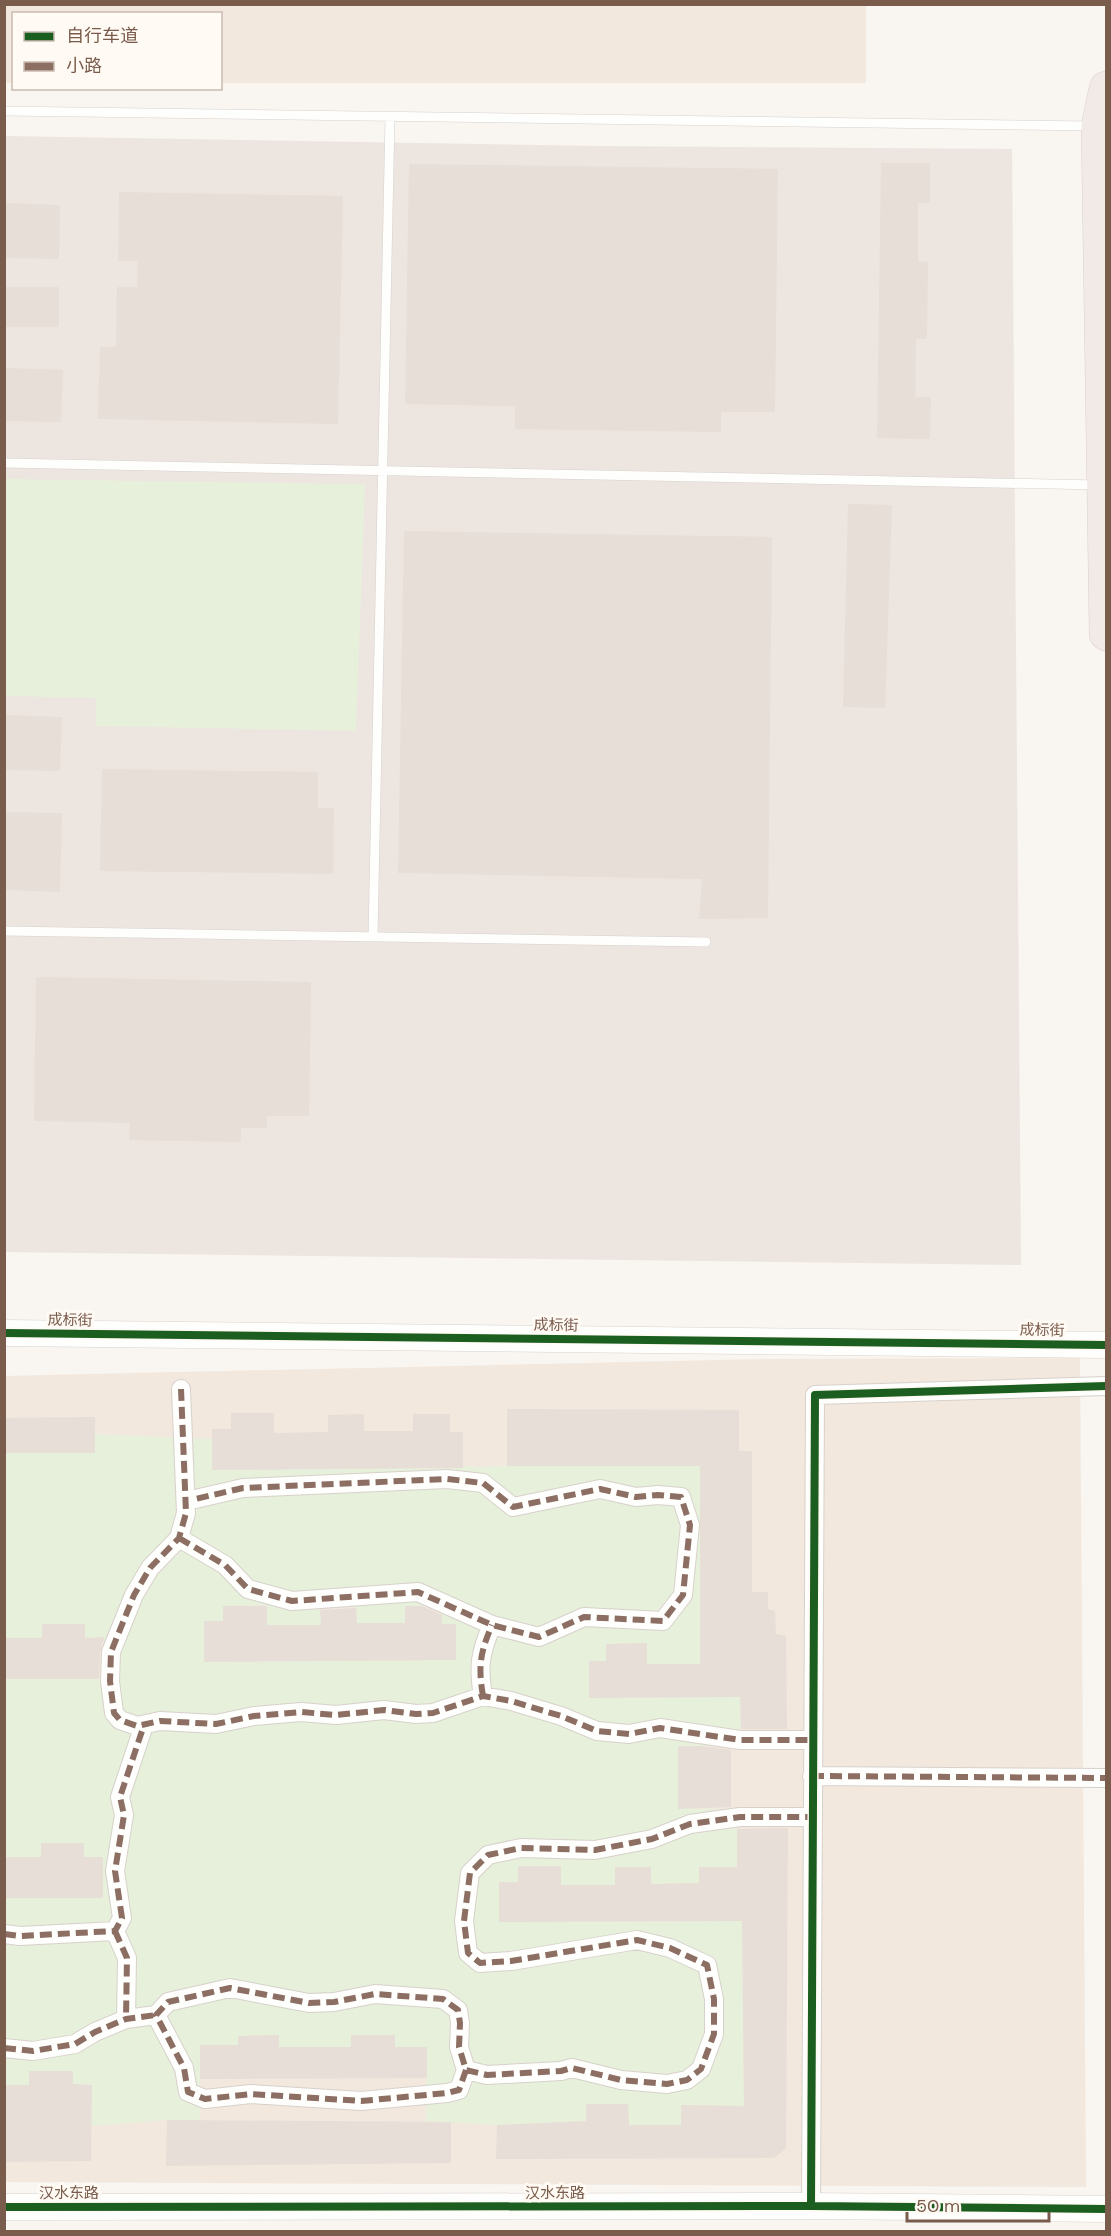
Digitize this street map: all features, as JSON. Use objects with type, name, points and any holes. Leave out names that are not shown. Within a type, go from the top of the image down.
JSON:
[{"type":"highway","points":[[1107,87],[1098,126],[1107,634]]},
{"type":"street","name":"成标街","points":[[4,1333],[1107,1345]]},
{"type":"street","points":[[811,2206],[815,1395],[1107,1386]]},
{"type":"street","points":[[182,1389],[186,1513],[179,1538],[150,1568],[134,1595],[111,1652],[110,1681],[114,1713],[120,1720],[137,1726],[160,1721],[216,1724],[254,1716],[301,1712],[336,1715],[384,1710],[416,1714],[434,1713],[483,1696],[512,1701],[561,1716],[597,1731],[629,1734],[660,1728],[740,1740],[812,1740]]},
{"type":"street","points":[[179,1538],[225,1566],[248,1589],[292,1601],[418,1592],[492,1625],[539,1637],[584,1617],[663,1621],[683,1595],[690,1525],[681,1497],[658,1495],[636,1497],[600,1489],[513,1507],[483,1484],[447,1479],[243,1488],[191,1500]]},
{"type":"street","points":[[483,1696],[479,1676],[482,1649],[492,1625]]},
{"type":"street","points":[[115,1931],[122,1918],[115,1871],[124,1815],[120,1797],[144,1725]]},
{"type":"street","points":[[812,1776],[1107,1778]]},
{"type":"street","points":[[466,2070],[487,2076],[561,2071],[572,2068],[621,2080],[667,2084],[687,2080],[701,2069],[714,2034],[714,1999],[707,1965],[670,1948],[637,1940],[480,1963],[468,1953],[464,1921],[470,1873],[488,1855],[521,1848],[595,1850],[652,1839],[690,1824],[740,1816],[812,1817]]},
{"type":"street","points":[[4,1934],[31,1936],[115,1931]]},
{"type":"street","points":[[115,1931],[127,1958],[126,2019]]},
{"type":"street","points":[[4,2048],[33,2051],[75,2044],[95,2032],[126,2019],[156,2015],[168,2002],[230,1988],[309,2003],[334,2002],[375,1994],[443,1999],[458,2010],[459,2047],[466,2070],[459,2090],[447,2093],[361,2101],[251,2094],[205,2099],[188,2092],[184,2068],[156,2015]]},
{"type":"street","name":"汉水东路","points":[[4,2207],[811,2206],[1107,2209]]},
{"type":"lane","points":[[4,111],[1098,126]]},
{"type":"lane","points":[[373,936],[390,117]]},
{"type":"lane","points":[[4,464],[1104,485]]},
{"type":"lane","points":[[4,931],[706,942]]},
{"type":"shaded area","points":[[4,5],[866,5],[866,83],[222,83],[222,12],[12,12],[12,83],[5,83]]},
{"type":"shaded area","points":[[5,136],[596,146],[1012,149],[1021,1265],[5,1252]]},
{"type":"shaded area","points":[[1080,1358],[1086,2187],[5,2182],[4,1376],[764,1359]]},
{"type":"green space","points":[[5,479],[365,484],[356,731],[96,726],[96,698],[5,696]]},
{"type":"green space","points":[[95,1434],[212,1439],[213,1470],[700,1466],[700,1664],[647,1664],[647,1643],[606,1644],[606,1661],[589,1661],[589,1697],[740,1697],[741,1731],[731,1746],[678,1746],[678,1808],[742,1810],[737,1823],[737,1867],[699,1867],[699,1883],[651,1884],[615,1867],[615,1885],[561,1885],[561,1866],[518,1866],[518,1882],[499,1882],[499,1922],[742,1921],[744,2106],[681,2105],[681,2125],[629,2125],[628,2104],[586,2121],[497,2125],[426,2121],[427,2047],[395,2047],[394,2035],[352,2035],[351,2047],[279,2047],[278,2035],[238,2036],[238,2045],[200,2045],[200,2120],[167,2120],[91,2126],[92,2085],[73,2084],[72,2071],[30,2071],[29,2085],[5,2085],[4,1898],[103,1898],[103,1857],[84,1857],[84,1843],[41,1843],[41,1857],[5,1857],[5,1679],[103,1679],[104,1638],[85,1638],[85,1624],[42,1624],[42,1638],[5,1638],[5,1453],[95,1453]],"holes":[[[266,1605],[267,1625],[321,1625],[321,1607],[356,1607],[357,1623],[405,1623],[405,1606],[442,1606],[442,1624],[456,1660],[205,1662],[223,1621],[224,1606]]]},
{"type":"building","points":[[881,163],[930,163],[930,203],[918,203],[918,261],[928,262],[927,339],[916,339],[915,397],[931,397],[930,439],[877,438]]},
{"type":"building","points":[[409,164],[778,169],[775,412],[721,412],[721,432],[515,429],[515,406],[405,404]]},
{"type":"building","points":[[119,192],[343,196],[338,424],[98,419],[100,347],[116,347],[117,287],[137,287],[138,261],[118,261]]},
{"type":"building","points":[[4,203],[60,205],[59,259],[4,258]]},
{"type":"building","points":[[4,287],[59,287],[59,327],[4,327]]},
{"type":"building","points":[[4,368],[63,370],[61,422],[4,421]]},
{"type":"building","points":[[848,504],[892,505],[885,708],[843,707]]},
{"type":"building","points":[[404,531],[772,537],[768,918],[699,919],[702,879],[398,873]]},
{"type":"building","points":[[4,715],[62,717],[60,771],[4,770]]},
{"type":"building","points":[[102,769],[318,772],[318,808],[334,808],[333,874],[100,871]]},
{"type":"building","points":[[4,812],[62,813],[60,892],[4,890]]},
{"type":"building","points":[[36,977],[311,982],[309,1116],[267,1116],[267,1128],[241,1128],[241,1142],[129,1140],[130,1123],[34,1121]]},
{"type":"building","points":[[507,1409],[739,1410],[739,1451],[752,1451],[752,1592],[768,1592],[768,1609],[775,1611],[776,1634],[786,1636],[787,1729],[741,1729],[740,1697],[589,1698],[589,1661],[606,1661],[606,1644],[647,1643],[647,1664],[700,1664],[700,1466],[507,1466]]},
{"type":"building","points":[[231,1413],[274,1413],[274,1433],[328,1432],[328,1415],[364,1414],[364,1431],[413,1431],[413,1414],[450,1414],[450,1432],[463,1432],[463,1468],[212,1470],[212,1429],[231,1429]]},
{"type":"building","points":[[95,1417],[95,1453],[4,1453],[4,1418]]},
{"type":"building","points":[[223,1606],[267,1606],[267,1625],[321,1625],[320,1610],[356,1608],[357,1623],[405,1623],[405,1606],[422,1606],[442,1615],[442,1624],[456,1624],[456,1660],[204,1662],[204,1621],[223,1621]]},
{"type":"building","points":[[42,1624],[85,1624],[85,1638],[104,1637],[100,1652],[99,1679],[4,1679],[4,1638],[42,1638]]},
{"type":"building","points":[[678,1746],[702,1746],[731,1750],[731,1807],[678,1809]]},
{"type":"building","points":[[788,1828],[786,2148],[774,2158],[496,2159],[497,2125],[586,2121],[586,2104],[628,2104],[629,2125],[681,2125],[681,2105],[744,2106],[742,1921],[499,1922],[499,1882],[518,1882],[518,1866],[561,1866],[561,1885],[615,1885],[615,1867],[651,1867],[651,1884],[699,1883],[699,1867],[737,1867],[737,1829]]},
{"type":"building","points":[[41,1843],[84,1843],[84,1857],[103,1857],[103,1898],[4,1898],[4,1857],[41,1857]]},
{"type":"building","points":[[279,2035],[279,2047],[351,2047],[351,2035],[395,2035],[395,2047],[427,2047],[427,2078],[200,2079],[200,2045],[238,2045],[238,2036]]},
{"type":"building","points":[[29,2071],[73,2071],[73,2084],[92,2085],[91,2161],[4,2162],[4,2085],[29,2085]]},
{"type":"building","points":[[167,2120],[451,2122],[451,2163],[166,2166]]},
{"type":"marked path","points":[[181,1389],[186,1513],[179,1538],[150,1568],[134,1595],[111,1652],[110,1681],[114,1713],[120,1720],[137,1726],[160,1721],[216,1724],[254,1716],[301,1712],[336,1715],[384,1710],[416,1714],[433,1713],[483,1696],[511,1701],[561,1716],[597,1731],[629,1734],[660,1728],[740,1740],[812,1740]]},
{"type":"marked path","points":[[179,1538],[225,1565],[248,1589],[292,1601],[418,1592],[492,1625],[539,1637],[584,1617],[663,1621],[683,1595],[690,1525],[681,1497],[658,1495],[636,1497],[600,1489],[513,1507],[483,1483],[447,1479],[243,1488],[191,1500]]},
{"type":"marked path","points":[[483,1696],[481,1660],[492,1625]]},
{"type":"marked path","points":[[4,1934],[20,1936],[115,1931],[122,1918],[115,1871],[124,1815],[120,1797],[144,1725]]},
{"type":"marked path","points":[[812,1776],[1106,1778]]},
{"type":"marked path","points":[[466,2070],[459,2090],[447,2093],[361,2101],[251,2094],[205,2099],[188,2092],[184,2068],[156,2015],[168,2002],[230,1988],[309,2003],[334,2002],[375,1994],[443,1999],[458,2010],[459,2047],[466,2070],[487,2075],[561,2071],[572,2068],[621,2080],[667,2084],[687,2080],[701,2069],[714,2034],[714,1999],[707,1965],[670,1948],[637,1940],[511,1961],[480,1963],[468,1953],[464,1921],[470,1873],[488,1855],[521,1848],[595,1850],[652,1839],[690,1824],[740,1817],[812,1817]]},
{"type":"marked path","points":[[115,1931],[127,1958],[126,2019]]},
{"type":"marked path","points":[[4,2048],[33,2051],[75,2044],[95,2032],[126,2019],[156,2015]]},
{"type":"cycle path","points":[[4,1333],[1106,1345]]},
{"type":"cycle path","points":[[811,2206],[815,1395],[1106,1386]]},
{"type":"cycle path","points":[[4,2207],[811,2206],[1106,2209]]}]
